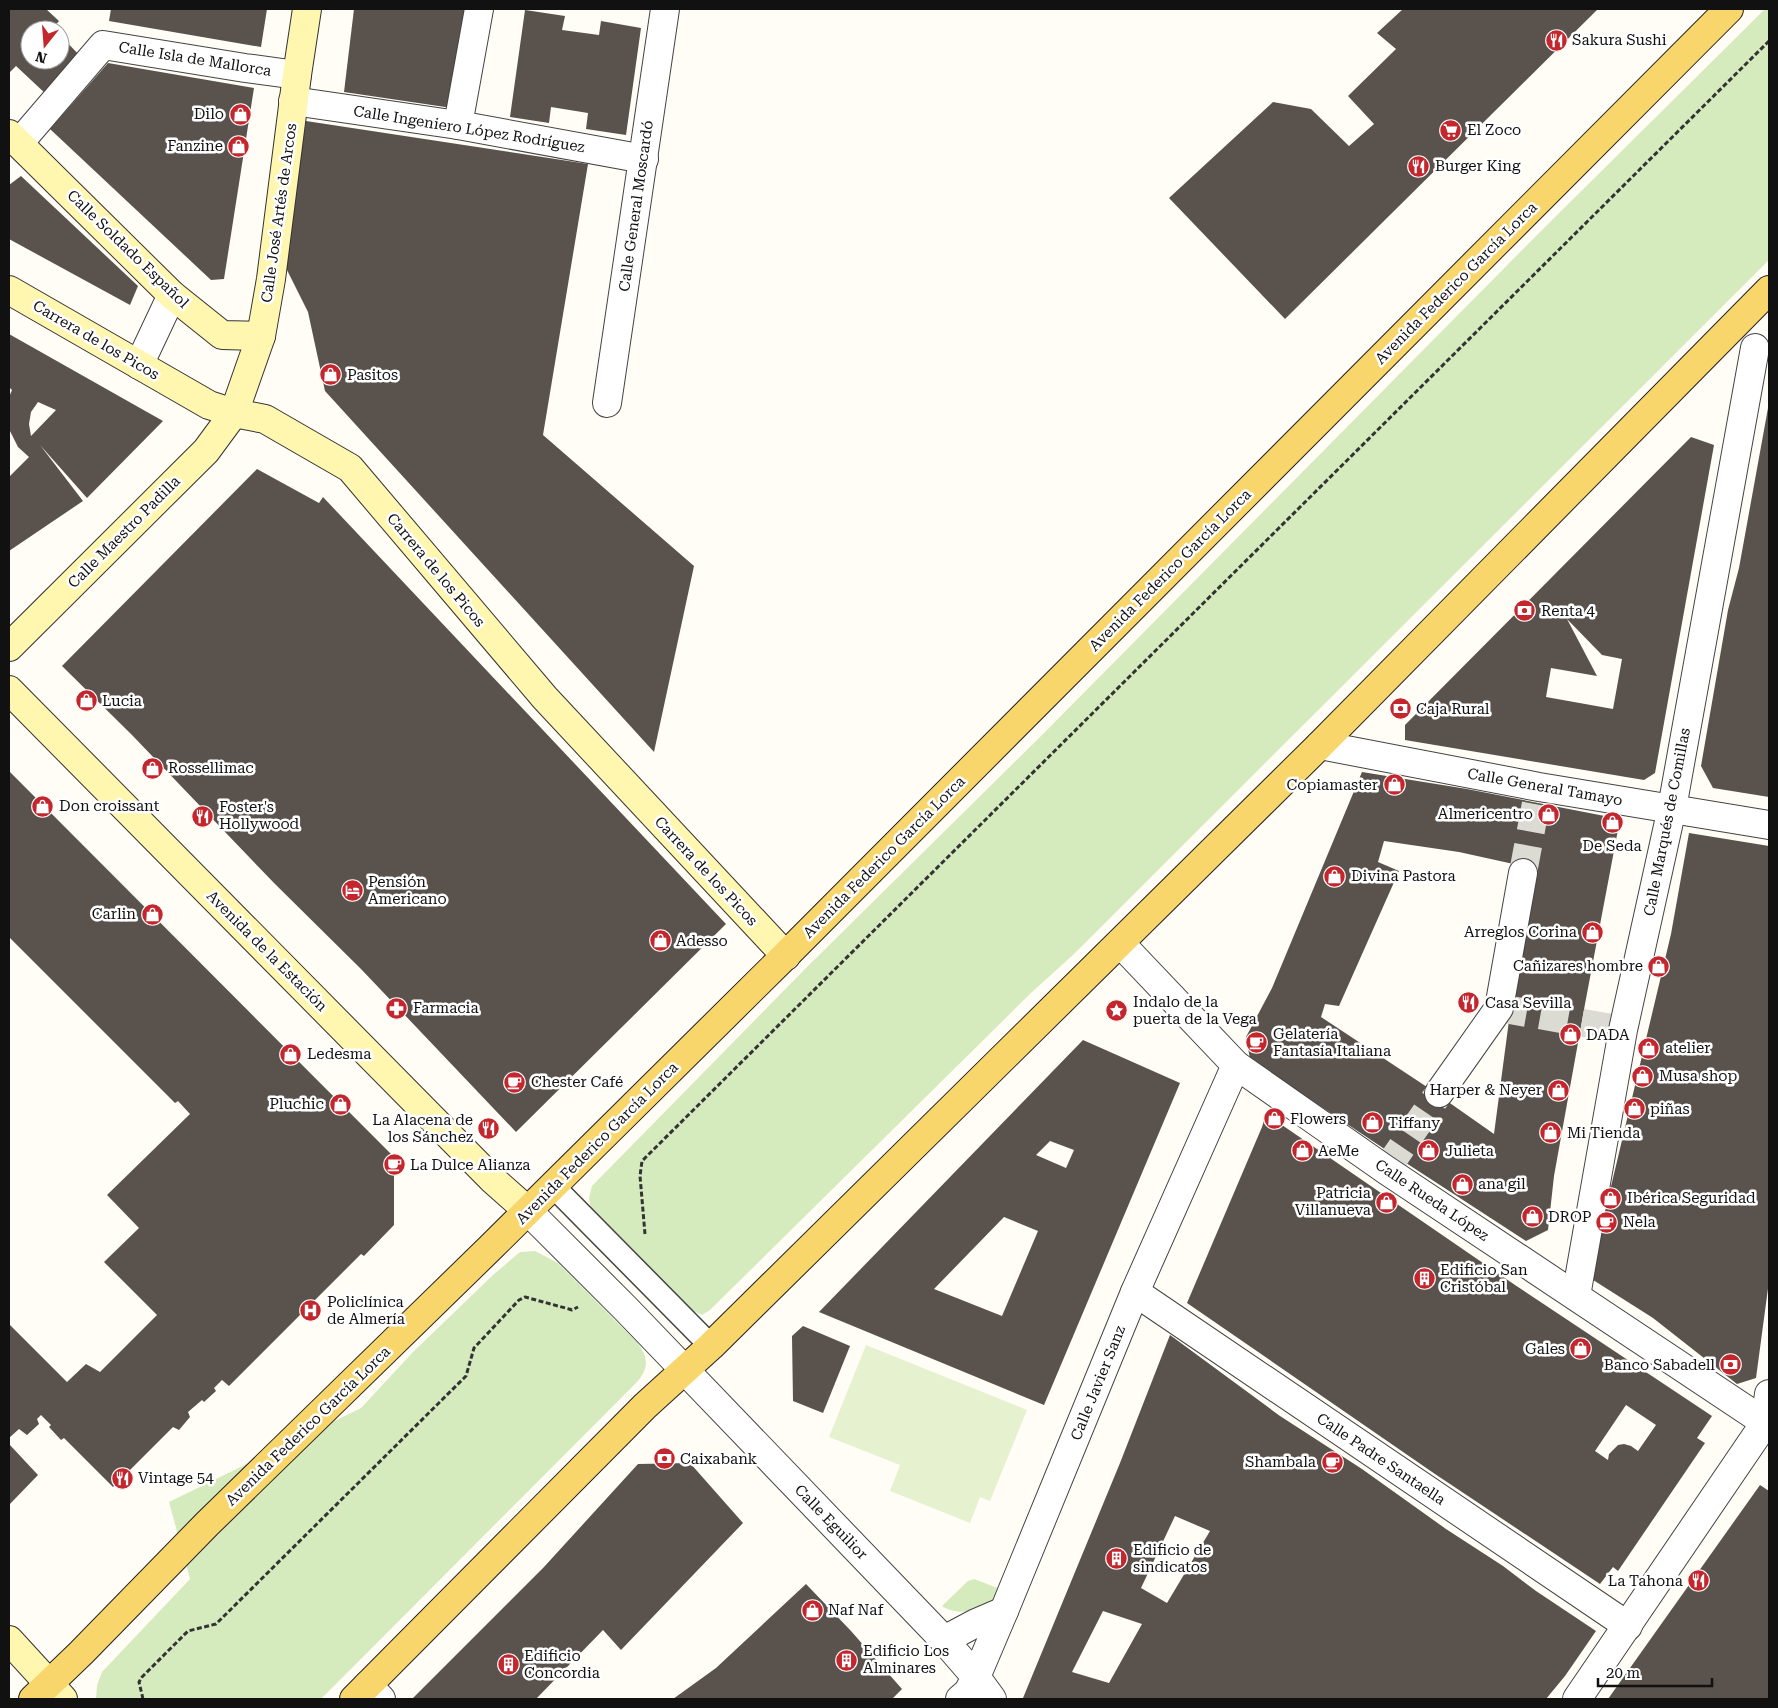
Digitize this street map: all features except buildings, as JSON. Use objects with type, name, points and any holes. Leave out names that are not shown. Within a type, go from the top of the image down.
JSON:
[{"type":"main road","name":"Avenida Federico García Lorca","points":[[48,1694],[214,1517],[786,956],[1729,9]]},
{"type":"main road","points":[[368,1695],[645,1406],[711,1346],[1320,745],[1769,290]]},
{"type":"street","name":"Calle José Artés de Arcos","points":[[234,413],[261,336],[271,279],[307,9]]},
{"type":"street","points":[[458,125],[478,9]]},
{"type":"street","name":"Calle General Moscardó","points":[[607,403],[665,9]]},
{"type":"street","name":"Calle Isla de Mallorca","points":[[14,138],[104,45],[245,68],[295,88]]},
{"type":"street","name":"Calle Ingeniero López Rodríguez","points":[[295,88],[458,125],[644,159]]},
{"type":"street","name":"Calle Soldado Español","points":[[14,138],[172,295],[222,335],[261,336]]},
{"type":"street","name":"Carrera de los Picos","points":[[9,290],[209,405],[234,413],[265,419],[350,468],[545,698],[786,956]]},
{"type":"street","points":[[139,365],[172,295]]},
{"type":"street","points":[[1735,324],[1762,349]]},
{"type":"street","name":"Calle Marqués de Comillas","points":[[1576,1296],[1623,1030],[1672,808],[1762,349]]},
{"type":"street","name":"Calle Maestro Padilla","points":[[9,647],[206,451],[234,413]]},
{"type":"street","name":"Avenida de la Estación","points":[[9,690],[492,1179],[528,1211]]},
{"type":"street","name":"Calle General Tamayo","points":[[1320,745],[1539,787],[1769,825]]},
{"type":"street","points":[[1439,1093],[1499,1008],[1522,872]]},
{"type":"street","name":"Calle Rueda López","points":[[1120,943],[1236,1065],[1386,1170],[1767,1424]]},
{"type":"street","name":"Calle Javier Sanz","points":[[960,1699],[968,1692],[976,1677],[1135,1292],[1236,1065]]},
{"type":"street","name":"Calle Eguilior","points":[[528,1211],[685,1370],[944,1640],[992,1699]]},
{"type":"street","name":"Calle Padre Santaella","points":[[1135,1292],[1628,1626]]},
{"type":"street","points":[[1577,1699],[1767,1424],[1769,1394]]},
{"type":"street","points":[[944,1640],[1004,1611]]},
{"type":"street","points":[[9,1640],[48,1694]]},
{"type":"lane","points":[[553,1186],[711,1346]]},
{"type":"path","points":[[645,1239],[640,1176],[642,1161],[1769,40]]},
{"type":"path","points":[[143,1699],[139,1682],[142,1677],[188,1630],[216,1624],[463,1380],[466,1376],[474,1348],[519,1300],[525,1297],[553,1305]]},
{"type":"green space","points":[[1765,9],[1769,9],[1769,260],[1074,954],[1032,992],[710,1310],[702,1315],[689,1309],[591,1210],[589,1198],[592,1186],[808,966],[1043,734],[1541,231]]},
{"type":"green space","points":[[535,1251],[558,1263],[636,1341],[643,1352],[646,1362],[644,1371],[637,1382],[321,1699],[96,1699],[97,1685],[102,1672],[190,1579],[169,1502],[361,1408],[413,1352],[493,1275],[520,1252]]},
{"type":"green space","points":[[866,1345],[1027,1410],[990,1501],[980,1497],[970,1523],[890,1491],[900,1465],[829,1437]]},
{"type":"green space","points":[[974,1579],[1003,1590],[996,1601],[984,1608],[962,1612],[942,1606],[968,1581]]},
{"type":"tunnel","points":[[1523,873],[1539,787]]},
{"type":"tunnel","points":[[1499,1008],[1623,1030]]},
{"type":"tunnel","points":[[1386,1170],[1439,1093]]},
{"type":"place","name":"Sakura Sushi","points":[[1556,40]]},
{"type":"place","name":"Dilo","points":[[240,114]]},
{"type":"place","name":"El Zoco","points":[[1451,130]]},
{"type":"place","name":"Fanzine","points":[[239,146]]},
{"type":"place","name":"Burger King","points":[[1419,166]]},
{"type":"place","name":"Pasitos","points":[[331,375]]},
{"type":"place","name":"Renta 4","points":[[1525,611]]},
{"type":"place","name":"Lucia","points":[[86,701]]},
{"type":"place","name":"Caja Rural","points":[[1400,709]]},
{"type":"place","name":"Rossellimac","points":[[152,768]]},
{"type":"place","name":"Copiamaster","points":[[1394,785]]},
{"type":"place","name":"Don croissant","points":[[43,806]]},
{"type":"place","name":"Almericentro","points":[[1549,814]]},
{"type":"place","name":"Foster's Hollywood","points":[[203,816]]},
{"type":"place","name":"De Seda","points":[[1612,823]]},
{"type":"place","name":"Divina Pastora","points":[[1335,876]]},
{"type":"place","name":"Pensión Americano","points":[[352,891]]},
{"type":"place","name":"Carlin","points":[[152,914]]},
{"type":"place","name":"Arreglos Corina","points":[[1593,932]]},
{"type":"place","name":"Adesso","points":[[660,941]]},
{"type":"place","name":"Cañizares hombre","points":[[1659,966]]},
{"type":"place","name":"Casa Sevilla","points":[[1469,1003]]},
{"type":"place","name":"Farmacia","points":[[397,1008]]},
{"type":"place","name":"Indalo de la puerta de la Vega","points":[[1117,1011]]},
{"type":"place","name":"DADA","points":[[1570,1035]]},
{"type":"place","name":"Gelatería Fantasía Italiana","points":[[1257,1043]]},
{"type":"place","name":"atelier","points":[[1649,1048]]},
{"type":"place","name":"Ledesma","points":[[291,1054]]},
{"type":"place","name":"Musa shop","points":[[1643,1076]]},
{"type":"place","name":"Chester Café","points":[[515,1082]]},
{"type":"place","name":"Harper & Neyer","points":[[1558,1090]]},
{"type":"place","name":"Pluchic","points":[[340,1104]]},
{"type":"place","name":"piñas","points":[[1634,1109]]},
{"type":"place","name":"Flowers","points":[[1274,1119]]},
{"type":"place","name":"Tiffany","points":[[1372,1123]]},
{"type":"place","name":"La Alacena de los Sánchez","points":[[489,1129]]},
{"type":"place","name":"Mi Tienda","points":[[1551,1133]]},
{"type":"place","name":"AeMe","points":[[1302,1151]]},
{"type":"place","name":"Julieta","points":[[1429,1151]]},
{"type":"place","name":"La Dulce Alianza","points":[[394,1165]]},
{"type":"place","name":"ana gil","points":[[1462,1184]]},
{"type":"place","name":"Ibérica Seguridad","points":[[1611,1198]]},
{"type":"place","name":"Patricia Villanueva","points":[[1387,1202]]},
{"type":"place","name":"DROP","points":[[1532,1217]]},
{"type":"place","name":"Nela","points":[[1607,1222]]},
{"type":"place","name":"Edificio San Cristóbal","points":[[1424,1279]]},
{"type":"place","name":"Policlínica de Almería","points":[[311,1311]]},
{"type":"place","name":"Gales","points":[[1581,1349]]},
{"type":"place","name":"Banco Sabadell","points":[[1731,1365]]},
{"type":"place","name":"Caixabank","points":[[664,1459]]},
{"type":"place","name":"Shambala","points":[[1332,1462]]},
{"type":"place","name":"Vintage 54","points":[[122,1478]]},
{"type":"place","name":"Edificio de sindicatos","points":[[1117,1559]]},
{"type":"place","name":"La Tahona","points":[[1699,1581]]},
{"type":"place","name":"Naf Naf","points":[[812,1610]]},
{"type":"place","name":"Edificio Los Alminares","points":[[847,1660]]},
{"type":"place","name":"Edificio Concordia","points":[[508,1665]]}]
